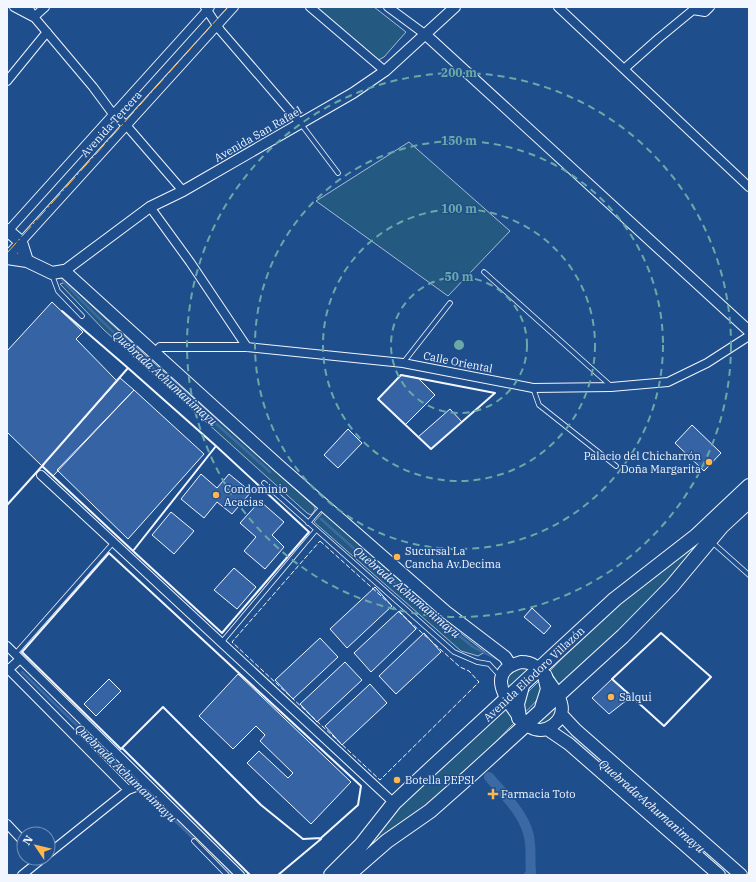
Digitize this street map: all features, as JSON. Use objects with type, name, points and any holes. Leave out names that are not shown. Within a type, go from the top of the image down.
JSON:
[{"type":"highway","name":"Avenida Eliodoro Villazón","points":[[330,875],[361,844],[394,803],[506,700],[522,686],[542,673],[615,600],[696,536],[749,486]]},
{"type":"highway","points":[[348,875],[387,841],[436,806],[522,721],[542,709],[643,616],[672,586],[710,540],[749,501]]},
{"type":"highway","points":[[542,673],[548,689],[542,709]]},
{"type":"highway","points":[[522,686],[517,704],[522,721]]},
{"type":"main road","points":[[7,231],[21,242],[27,261]]},
{"type":"main road","points":[[7,258],[27,261],[52,273],[64,271],[154,354],[324,505],[446,612],[505,657],[511,666]]},
{"type":"main road","points":[[521,662],[528,662],[542,673],[558,694],[562,707],[558,720],[547,729],[535,730],[522,721],[506,700],[501,690],[502,678],[511,666],[521,662]]},
{"type":"main road","points":[[561,714],[576,730],[740,875]]},
{"type":"main road","points":[[547,729],[569,744],[719,875]]},
{"type":"street","points":[[14,7],[34,17]]},
{"type":"street","points":[[28,7],[34,17],[93,87],[113,114],[126,125],[182,191]]},
{"type":"street","points":[[34,17],[45,7]]},
{"type":"street","name":"Avenida Tercera","points":[[7,258],[234,7]]},
{"type":"street","points":[[310,7],[385,71]]},
{"type":"street","points":[[388,7],[426,35],[749,331]]},
{"type":"street","name":"Avenida San Rafael","points":[[64,271],[150,207],[182,191],[353,93],[385,71],[455,7]]},
{"type":"street","points":[[558,7],[749,187]]},
{"type":"street","points":[[624,69],[692,9],[705,12],[710,7]]},
{"type":"street","points":[[208,8],[218,25],[301,124]]},
{"type":"street","name":"Avenida Tercera","points":[[7,231],[208,8]]},
{"type":"street","points":[[7,81],[47,32]]},
{"type":"street","points":[[150,207],[190,262],[247,348]]},
{"type":"street","name":"Calle Oriental","points":[[154,354],[160,347],[247,348],[403,363],[533,388],[611,387],[668,382],[707,364],[749,336]]},
{"type":"street","points":[[41,475],[394,803]]},
{"type":"street","points":[[7,646],[144,784],[240,875]]},
{"type":"street","points":[[18,656],[8,670],[131,789]]},
{"type":"street","points":[[56,847],[131,789],[144,784]]},
{"type":"street","points":[[7,824],[16,834]]},
{"type":"street","points":[[22,875],[32,866]]},
{"type":"lane","points":[[301,124],[338,173]]},
{"type":"lane","points":[[484,272],[611,387]]},
{"type":"lane","points":[[52,273],[58,290],[82,316]]},
{"type":"lane","points":[[403,363],[450,303]]},
{"type":"lane","points":[[533,388],[539,405],[616,466]]},
{"type":"lane","points":[[264,483],[454,652],[477,662],[489,664],[502,678]]},
{"type":"lane","points":[[308,523],[324,505]]},
{"type":"lane","points":[[221,643],[316,530]]},
{"type":"lane","points":[[710,540],[749,575]]},
{"type":"lane","points":[[18,656],[113,543]]},
{"type":"lane","points":[[194,841],[227,875]]},
{"type":"shaded area","points":[[308,7],[374,7],[406,32],[384,57],[373,63]]},
{"type":"shaded area","points":[[409,142],[510,231],[448,296],[316,201]]},
{"type":"shaded area","points":[[66,282],[315,507],[315,510],[311,515],[104,330],[60,284]]},
{"type":"shaded area","points":[[733,508],[646,607],[560,686],[550,671],[596,622]]},
{"type":"shaded area","points":[[323,512],[444,620],[485,652],[478,656],[461,651],[314,522]]},
{"type":"shaded area","points":[[517,668],[533,668],[507,692],[507,676]]},
{"type":"shaded area","points":[[542,678],[543,684],[538,699],[522,715],[522,698]]},
{"type":"shaded area","points":[[557,701],[558,707],[552,722],[534,726]]},
{"type":"shaded area","points":[[505,708],[515,722],[461,778],[341,875],[400,807]]},
{"type":"building","points":[[52,302],[83,332],[76,339],[117,381],[42,466],[7,432],[7,351]]},
{"type":"building","points":[[401,375],[418,378],[435,395],[405,425],[378,399]]},
{"type":"building","points":[[120,378],[134,390],[53,476],[42,466]]},
{"type":"building","points":[[134,390],[204,454],[128,539],[57,470]]},
{"type":"building","points":[[450,409],[462,422],[431,449],[418,437]]},
{"type":"building","points":[[692,425],[721,453],[704,471],[675,443]]},
{"type":"building","points":[[348,429],[362,443],[338,468],[324,455]]},
{"type":"building","name":"Condominio Acacias","points":[[201,474],[217,488],[229,474],[251,492],[232,514],[217,502],[204,518],[181,499]]},
{"type":"building","name":"Condominio Acacias","points":[[260,501],[284,522],[272,535],[284,547],[265,569],[244,551],[256,537],[240,523]]},
{"type":"building","points":[[171,512],[194,531],[174,554],[152,535]]},
{"type":"building","points":[[234,568],[256,587],[237,609],[214,590]]},
{"type":"building","points":[[375,587],[392,606],[347,648],[330,629]]},
{"type":"building","points":[[532,608],[551,626],[544,634],[524,617]]},
{"type":"building","points":[[399,611],[416,629],[371,672],[354,653]]},
{"type":"building","points":[[424,633],[441,652],[396,694],[379,676]]},
{"type":"building","points":[[320,638],[338,657],[293,699],[275,680]]},
{"type":"building","points":[[345,662],[362,680],[317,722],[300,704]]},
{"type":"building","points":[[238,674],[351,782],[311,824],[247,763],[259,751],[288,778],[293,773],[260,741],[265,735],[256,726],[233,749],[199,716]]},
{"type":"building","points":[[109,679],[121,691],[96,716],[84,704]]},
{"type":"building","name":"Salqui","points":[[612,679],[632,696],[609,714],[592,698]]},
{"type":"building","points":[[370,684],[387,703],[342,745],[325,726]]},
{"type":"waterway","name":"Quebrada Achumanimayu","points":[[62,280],[112,331],[270,472]]},
{"type":"waterway","name":"Quebrada Achumanimayu","points":[[321,519],[369,562],[473,647],[497,659]]},
{"type":"waterway","name":"Quebrada Achumanimayu","points":[[22,672],[196,841]]},
{"type":"waterway","name":"Quebrada Achumanimayu","points":[[572,736],[732,875]]},
{"type":"waterway","points":[[489,777],[515,807],[525,824],[530,843],[531,872],[529,875]]},
{"type":"waterway","name":"Quebrada Achumanimayu","points":[[206,850],[231,875]]},
{"type":"fence","points":[[320,541],[460,667],[469,671],[479,682],[380,780],[232,642],[320,541]]},
{"type":"wall","points":[[62,311],[128,368]]},
{"type":"wall","points":[[128,368],[216,446],[133,551],[42,466],[128,368]]},
{"type":"wall","points":[[401,375],[495,393],[431,449],[378,399],[401,375]]},
{"type":"wall","points":[[216,446],[309,532],[222,633],[133,551],[216,446]]},
{"type":"wall","points":[[7,505],[44,464]]},
{"type":"wall","points":[[109,553],[361,786],[358,805],[321,838],[303,839],[261,805],[163,707],[121,749],[22,652],[109,553]]},
{"type":"wall","points":[[661,633],[711,677],[664,726],[612,679],[661,633]]},
{"type":"wall","points":[[122,748],[250,875]]},
{"type":"wall","points":[[278,875],[321,839]]},
{"type":"power","points":[[7,253],[228,7]]},
{"type":"place","name":"Palacio del Chicharrón Doña Margarita","points":[[709,462]]},
{"type":"place","name":"Condominio Acacias","points":[[216,495]]},
{"type":"place","name":"Sucursal La Cancha Av.Decima","points":[[397,557]]},
{"type":"place","name":"Salqui","points":[[611,697]]},
{"type":"place","name":"Botella PEPSI","points":[[397,780]]},
{"type":"place","name":"Farmacia Toto","points":[[493,794]]}]
